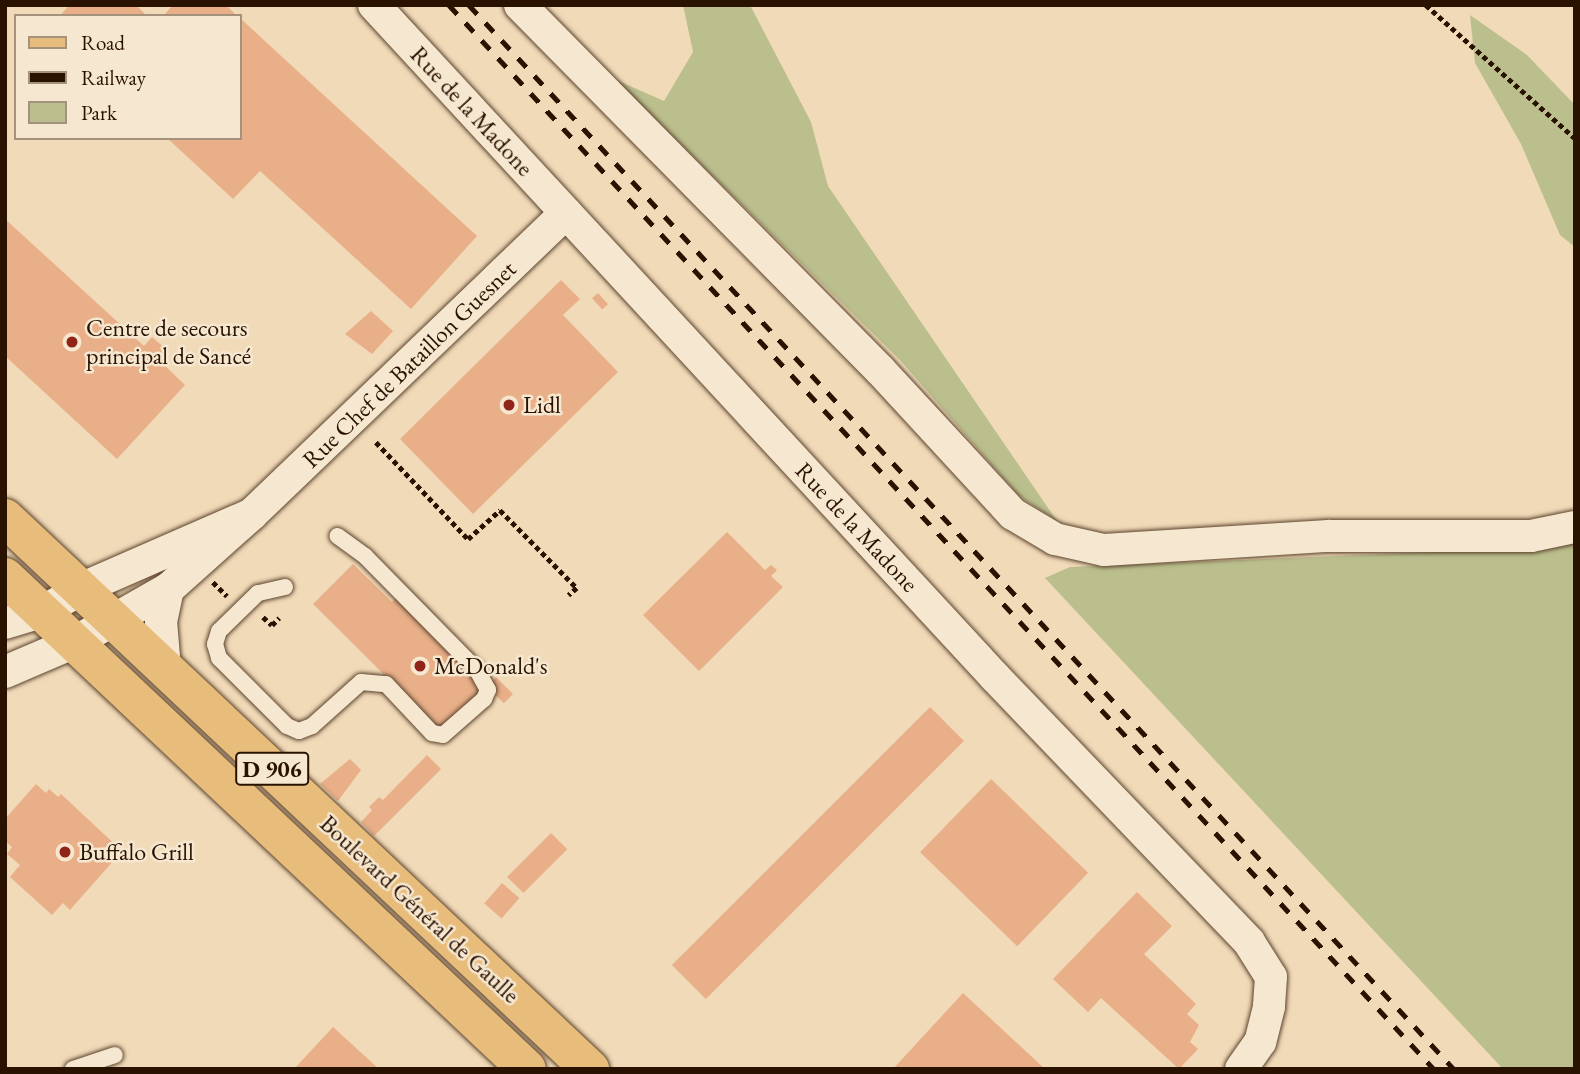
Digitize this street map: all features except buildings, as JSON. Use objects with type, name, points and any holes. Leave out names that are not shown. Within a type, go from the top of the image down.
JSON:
[{"type":"main road","name":"Boulevard Général de Gaulle","points":[[5,518],[83,588],[165,669],[590,1069]]},
{"type":"main road","name":"Boulevard Général de Gaulle","points":[[5,577],[527,1069]]},
{"type":"street","name":"Rue de la Madone","points":[[374,5],[995,677],[1249,942],[1270,977],[1269,1007],[1260,1042],[1241,1069]]},
{"type":"street","points":[[520,5],[880,370],[1013,514],[1055,539],[1104,550],[1329,536],[1531,536],[1575,527]]},
{"type":"street","name":"Rue Chef de Bataillon Guesnet","points":[[5,672],[75,642],[168,589],[252,514],[566,213]]},
{"type":"street","name":"Rue Chef de Bataillon Guesnet","points":[[5,623],[42,612],[83,588],[252,514]]},
{"type":"street","points":[[165,669],[161,621],[168,589]]},
{"type":"lane","points":[[285,587],[258,593],[219,631],[215,644],[219,658],[288,726],[299,731],[312,726],[361,682],[386,684],[432,733],[443,735],[484,699],[488,690],[477,670],[365,556],[337,536]]},
{"type":"lane","points":[[72,1069],[115,1055]]},
{"type":"path","points":[[1426,5],[1575,138]]},
{"type":"path","points":[[376,442],[468,539],[500,510],[577,588],[569,595]]},
{"type":"green space","points":[[683,5],[750,5],[811,122],[828,186],[1057,521],[1019,496],[899,359],[614,79],[664,101],[693,52]]},
{"type":"green space","points":[[1470,15],[1527,55],[1575,105],[1575,247],[1560,235],[1521,144],[1475,63]]},
{"type":"green space","points":[[1575,543],[1575,1069],[1503,1069],[1045,578],[1070,567],[1553,547]]},
{"type":"railway","points":[[449,5],[1434,1069]]},
{"type":"railway","points":[[469,5],[1454,1069]]},
{"type":"place","name":"Centre de secours principal de Sancé","points":[[72,342]]},
{"type":"place","name":"Lidl","points":[[509,405]]},
{"type":"place","name":"McDonald's","points":[[420,666]]},
{"type":"place","name":"Buffalo Grill","points":[[65,852]]}]
